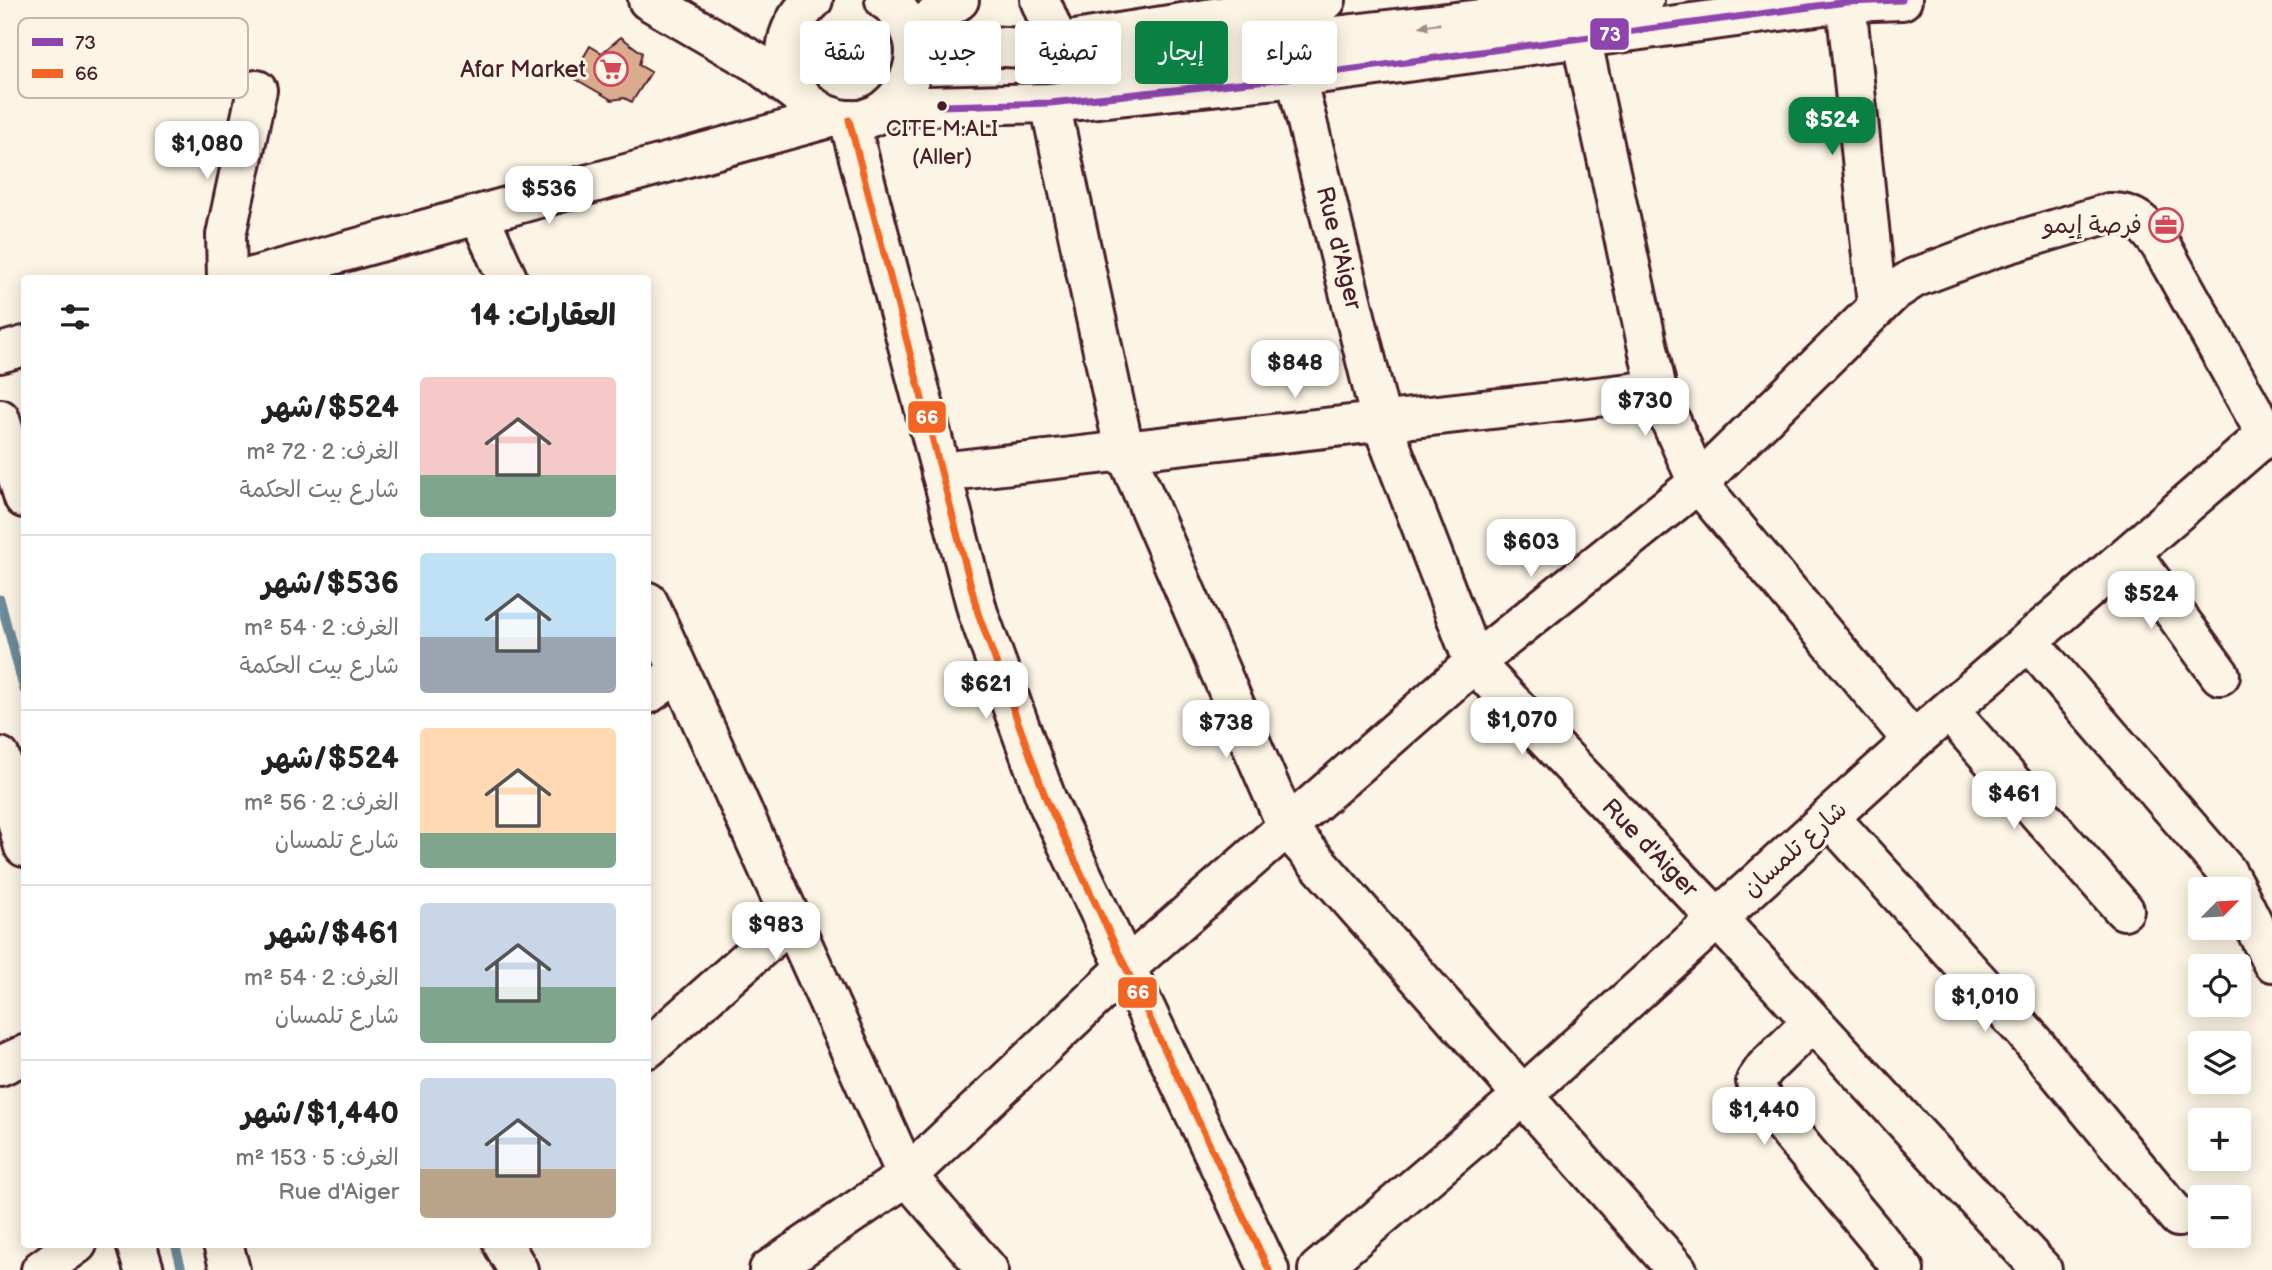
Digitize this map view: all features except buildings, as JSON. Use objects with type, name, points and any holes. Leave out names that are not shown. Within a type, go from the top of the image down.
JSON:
[{"type":"street","points":[[648,0],[757,64],[814,109],[841,118]]},
{"type":"street","points":[[799,95],[789,76],[785,55],[788,33],[798,14],[813,0]]},
{"type":"street","points":[[885,0],[895,6],[904,22]]},
{"type":"street","points":[[933,21],[959,0]]},
{"type":"street","points":[[1040,0],[1040,21]]},
{"type":"street","points":[[1121,33],[1326,0]]},
{"type":"street","points":[[1121,61],[1644,0]]},
{"type":"street","points":[[1337,71],[1846,2],[1902,0]]},
{"type":"street","points":[[1846,2],[1877,305]]},
{"type":"street","points":[[1581,37],[1657,390],[1698,483],[1913,741]]},
{"type":"street","points":[[888,107],[1050,103],[1242,83]]},
{"type":"street","points":[[266,275],[841,118],[870,117],[888,107],[907,84]]},
{"type":"street","name":"Rue d'Aiger","points":[[1298,84],[1381,421],[1474,663],[1717,918],[2042,1270]]},
{"type":"street","points":[[227,275],[226,235],[257,90]]},
{"type":"street","points":[[1050,103],[1124,449],[1288,829],[1521,1097],[1677,1270]]},
{"type":"street","points":[[841,118],[978,613],[1047,801],[1269,1270]]},
{"type":"street","points":[[769,1270],[907,1176],[1126,968],[1288,829],[1474,663],[1698,483],[1877,305],[1914,278],[1972,256],[2109,213],[2123,212],[2147,226],[2161,246],[2269,432]]},
{"type":"street","points":[[479,215],[506,275]]},
{"type":"street","points":[[0,353],[21,347]]},
{"type":"street","points":[[941,472],[1657,390]]},
{"type":"street","points":[[0,419],[21,488]]},
{"type":"street","name":"شارع تلمسان","points":[[1318,1270],[1521,1097],[1913,741],[1950,712],[2269,432]]},
{"type":"street","points":[[2131,553],[2220,674]]},
{"type":"street","points":[[651,618],[663,684],[790,922],[907,1176],[988,1270]]},
{"type":"street","points":[[2029,642],[2229,877]]},
{"type":"street","points":[[1950,712],[2124,910]]},
{"type":"street","points":[[0,757],[21,836]]},
{"type":"street","points":[[1830,818],[2024,1031],[2178,1217]]},
{"type":"street","points":[[2251,919],[2272,962]]},
{"type":"street","points":[[651,1045],[790,922]]},
{"type":"street","points":[[1812,1022],[1765,1068],[1756,1081],[1759,1095],[1904,1270]]},
{"type":"street","points":[[41,1270],[71,1248]]},
{"type":"street","points":[[137,1248],[144,1270]]},
{"type":"street","points":[[224,1248],[230,1270]]},
{"type":"street","points":[[505,1248],[518,1270]]},
{"type":"waterway","points":[[0,599],[21,679]]},
{"type":"waterway","points":[[176,1248],[182,1270]]},
{"type":"transit line","name":"73","points":[[940,106],[1050,103],[1296,77],[1846,2],[1902,0]]},
{"type":"transit line","name":"66","points":[[849,120],[978,613],[1047,801],[1269,1270]]},
{"type":"place","name":"Afar Market","points":[[611,69]]},
{"type":"place","name":"CITE M.ALI (Aller)","points":[[942,106]]},
{"type":"place","name":"فرصة إيمو","points":[[2166,225]]}]
